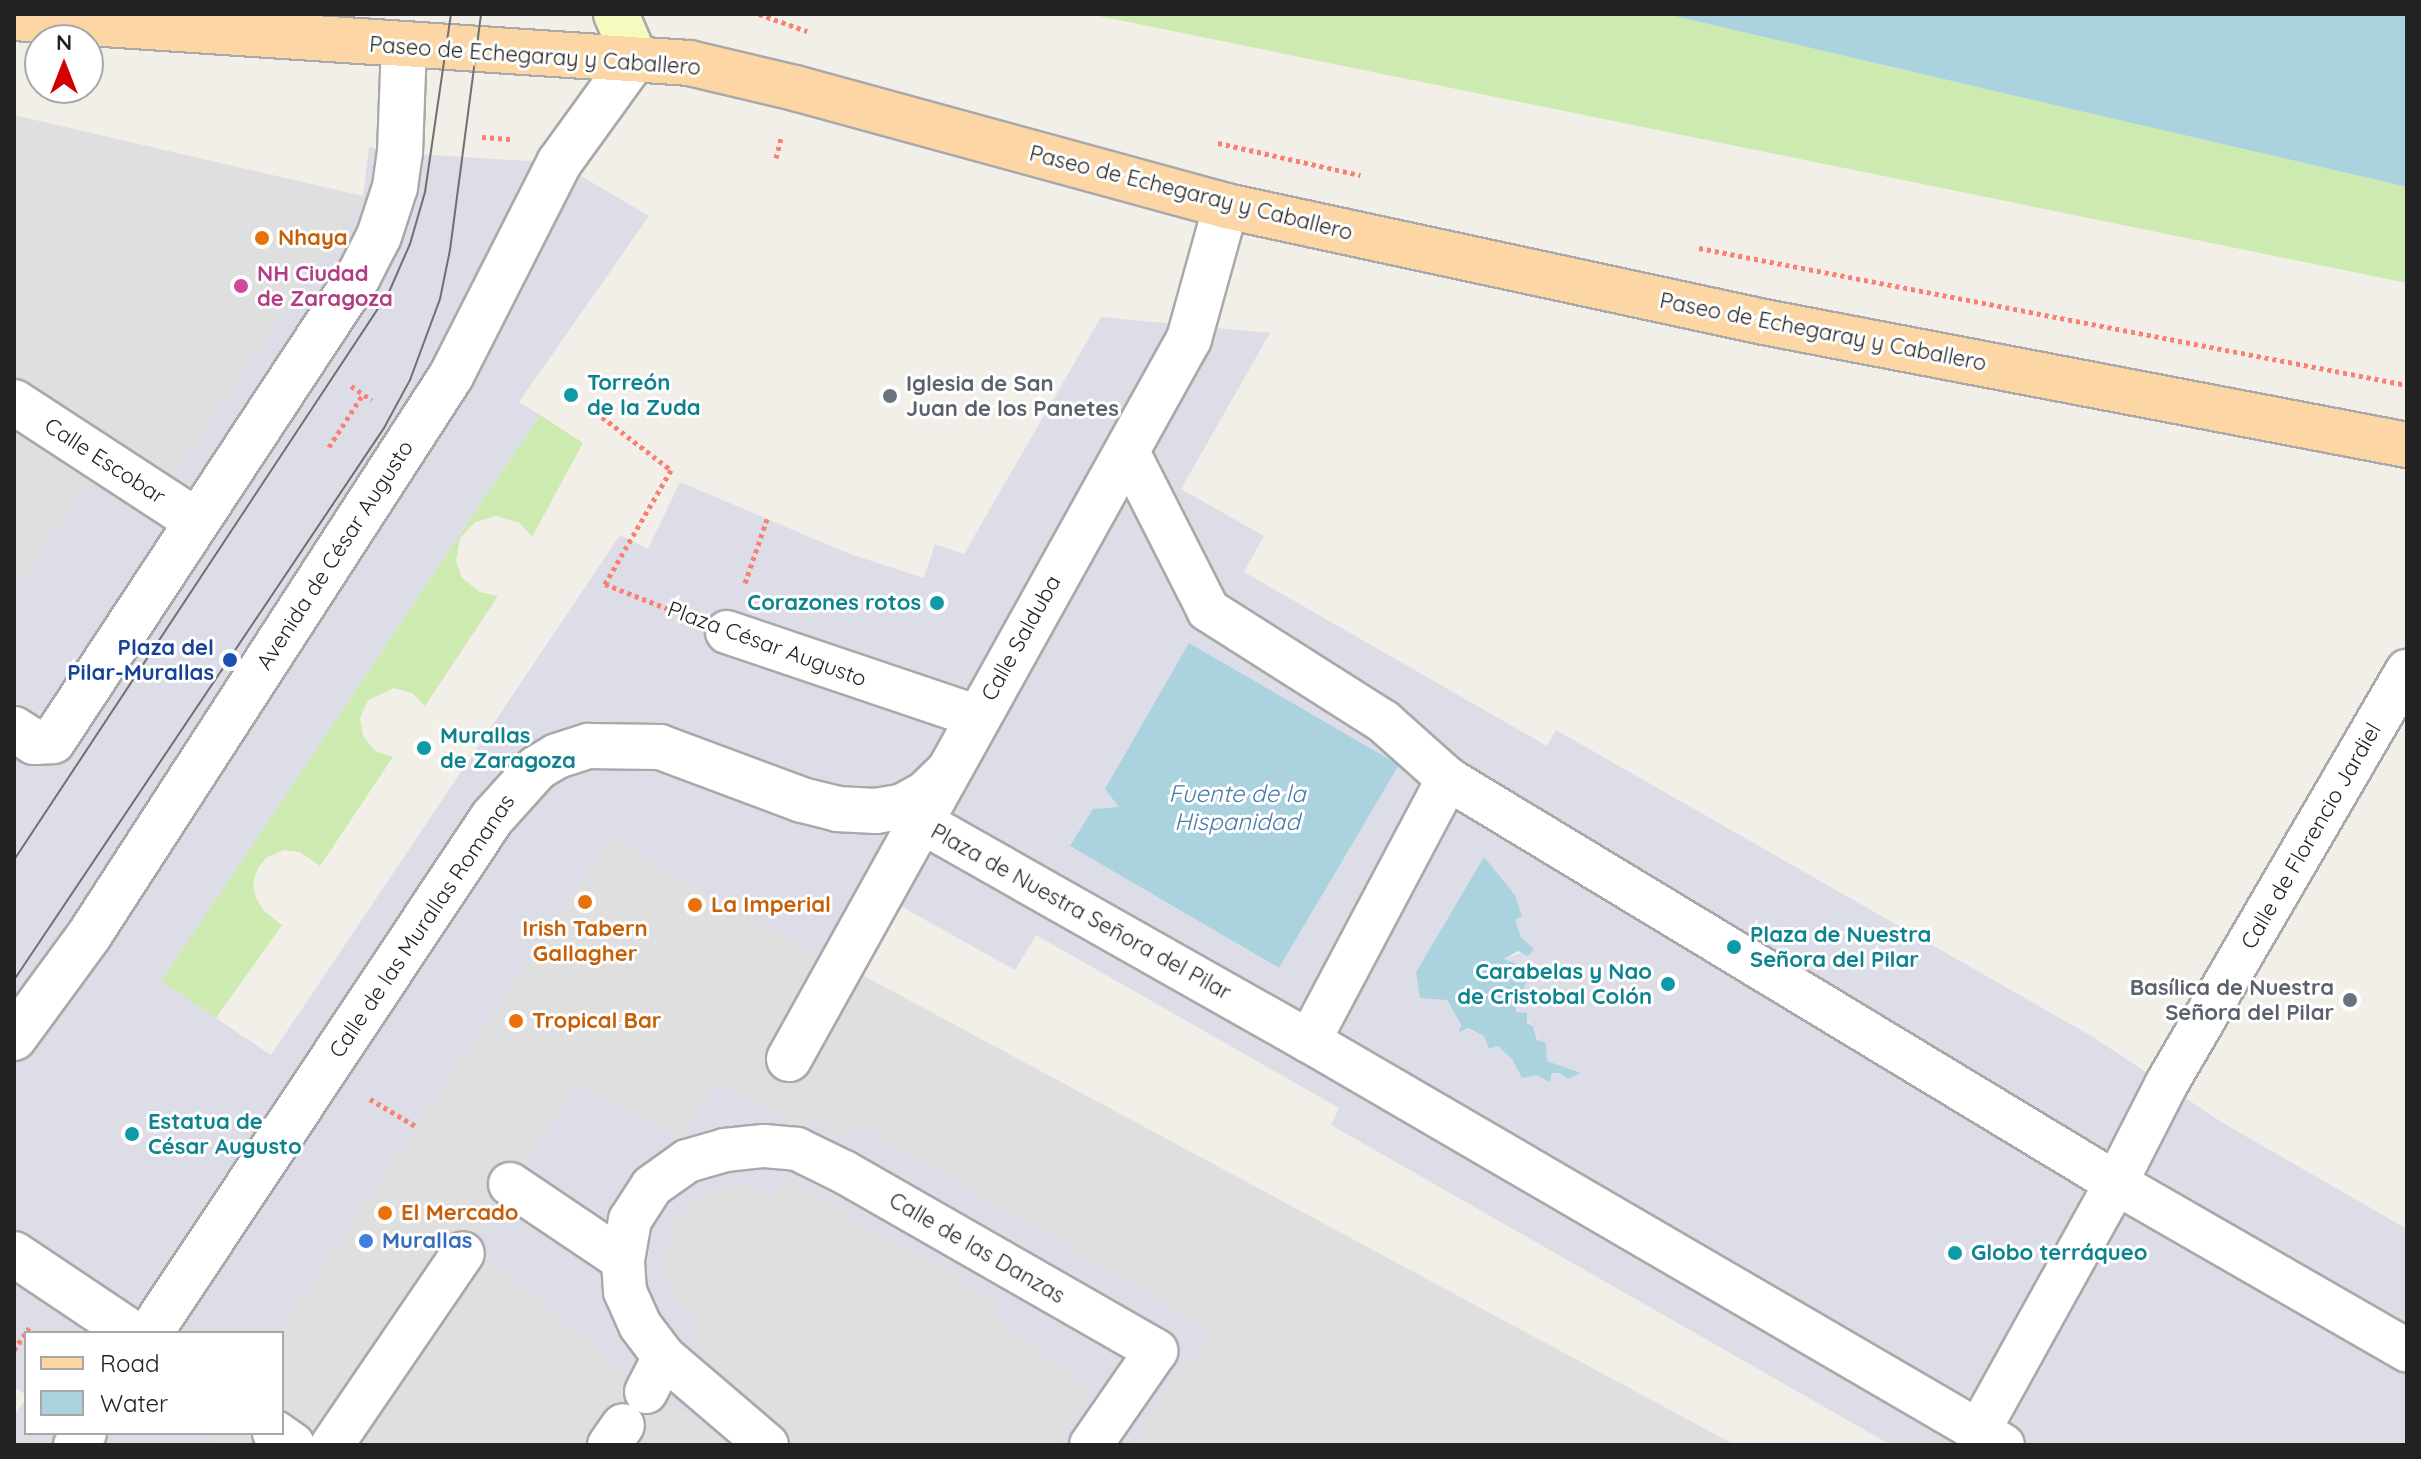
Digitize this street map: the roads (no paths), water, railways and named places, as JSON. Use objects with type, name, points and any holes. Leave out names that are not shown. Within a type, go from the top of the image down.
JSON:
[{"type":"main road","points":[[616,14],[635,58]]},
{"type":"main road","name":"Paseo de Echegaray y Caballero","points":[[14,18],[689,63],[795,88],[1226,206],[1764,322],[2407,445]]},
{"type":"street","points":[[27,737],[53,741],[195,520],[358,277],[392,197],[400,164],[404,45]]},
{"type":"street","name":"Avenida de César Augusto","points":[[14,1038],[90,934],[451,376],[559,163],[635,58]]},
{"type":"street","name":"Calle Salduba","points":[[789,1059],[907,814],[947,773],[1189,339],[1226,206]]},
{"type":"street","name":"Calle Escobar","points":[[14,402],[195,520]]},
{"type":"street","points":[[1127,450],[1208,610],[1383,721],[1448,779],[2116,1183],[2407,1350]]},
{"type":"street","name":"Plaza César Augusto","points":[[727,632],[978,717]]},
{"type":"street","name":"Calle de Florencio Jardiel","points":[[2167,1083],[2407,671]]},
{"type":"street","name":"Calle de las Murallas Romanas","points":[[151,1331],[492,818],[537,768],[557,756],[588,746],[660,747],[802,800],[837,809],[907,814]]},
{"type":"street","points":[[1309,1041],[1448,779]]},
{"type":"street","name":"Plaza de Nuestra Señora del Pilar","points":[[907,814],[1309,1041],[1987,1441],[2167,1083]]},
{"type":"street","name":"Calle de las Danzas","points":[[623,1260],[630,1220],[652,1186],[687,1161],[725,1150],[764,1146],[797,1149],[844,1172],[1156,1351],[1091,1445]]},
{"type":"street","points":[[510,1184],[623,1260],[625,1291],[640,1325],[636,1405],[722,1409],[767,1445]]},
{"type":"street","points":[[332,1445],[463,1253]]},
{"type":"street","points":[[14,1254],[129,1331]]},
{"type":"water","points":[[1666,14],[2407,14],[2407,187],[2093,114]]},
{"type":"water","name":"Fuente de la Hispanidad","points":[[1189,643],[1399,765],[1279,968],[1070,846],[1093,809],[1119,807],[1105,789]]},
{"type":"water","points":[[1484,857],[1515,895],[1522,916],[1515,920],[1521,937],[1534,949],[1528,956],[1518,951],[1504,959],[1525,967],[1523,972],[1529,977],[1524,988],[1527,998],[1517,999],[1516,1012],[1527,1013],[1527,1023],[1533,1026],[1537,1040],[1546,1043],[1547,1061],[1581,1073],[1567,1079],[1560,1073],[1552,1073],[1550,1082],[1537,1075],[1522,1078],[1512,1059],[1498,1046],[1489,1049],[1484,1036],[1468,1028],[1459,1032],[1461,1025],[1447,1000],[1420,998],[1416,972]]},
{"type":"tram line","points":[[14,860],[389,292],[410,244],[425,192],[451,14]]},
{"type":"tram line","points":[[14,980],[384,428],[410,380],[440,299],[450,250],[481,14]]},
{"type":"place","name":"Nhaya","points":[[262,238]]},
{"type":"place","name":"NH Ciudad de Zaragoza","points":[[241,286]]},
{"type":"place","name":"Torreón de la Zuda","points":[[571,395]]},
{"type":"place","name":"Iglesia de San Juan de los Panetes","points":[[890,396]]},
{"type":"place","name":"Corazones rotos","points":[[937,603]]},
{"type":"place","name":"Plaza del Pilar-Murallas","points":[[230,660]]},
{"type":"place","name":"Murallas de Zaragoza","points":[[424,748]]},
{"type":"place","name":"Irish Tabern Gallagher","points":[[585,902]]},
{"type":"place","name":"La Imperial","points":[[695,905]]},
{"type":"place","name":"Plaza de Nuestra Señora del Pilar","points":[[1734,947]]},
{"type":"place","name":"Carabelas y Nao de Cristobal Colón","points":[[1668,984]]},
{"type":"place","name":"Basílica de Nuestra Señora del Pilar","points":[[2350,1000]]},
{"type":"place","name":"Tropical Bar","points":[[516,1021]]},
{"type":"place","name":"Estatua de César Augusto","points":[[132,1134]]},
{"type":"place","name":"El Mercado","points":[[385,1213]]},
{"type":"place","name":"Murallas","points":[[366,1241]]},
{"type":"place","name":"Globo terráqueo","points":[[1955,1253]]}]
